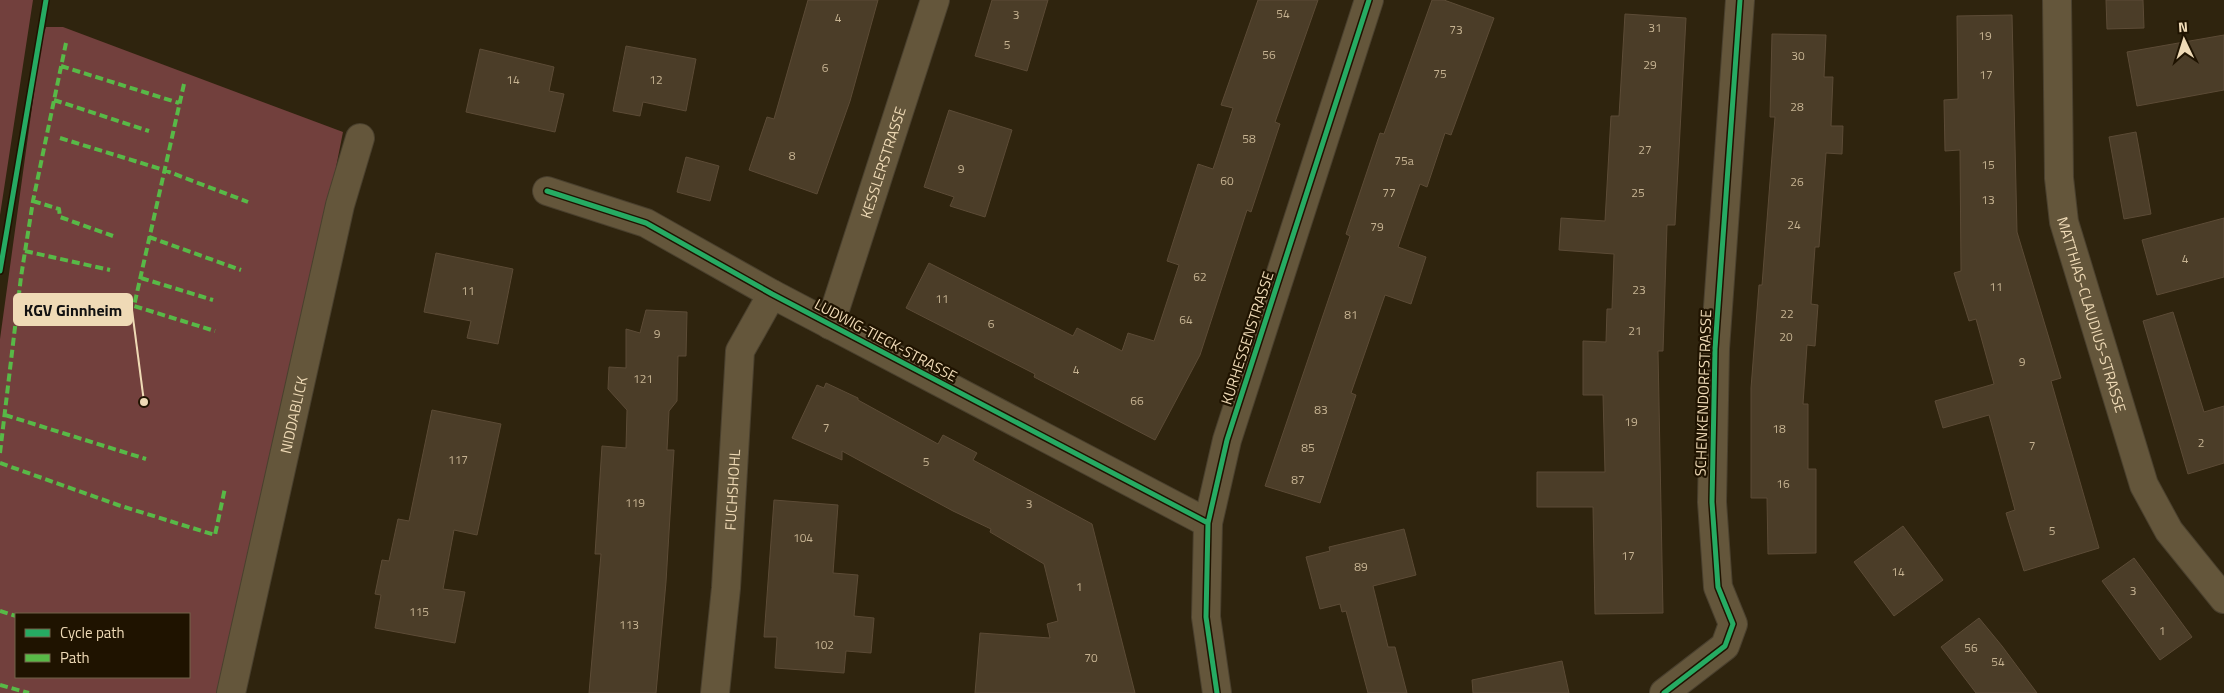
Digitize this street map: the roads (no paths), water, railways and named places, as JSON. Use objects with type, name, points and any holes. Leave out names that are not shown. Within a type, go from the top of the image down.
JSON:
[{"type":"street","name":"KESSLERSTRASSE","points":[[830,325],[934,0]]},
{"type":"street","name":"KURHESSENSTRASSE","points":[[1217,693],[1206,617],[1208,523],[1227,440],[1369,0]]},
{"type":"street","name":"SCHENKENDORFSTRASSE","points":[[1664,693],[1726,646],[1733,624],[1718,587],[1712,502],[1715,349],[1740,0]]},
{"type":"street","name":"MATTHIAS-CLAUDIUS-STRASSE","points":[[2057,0],[2059,178],[2064,222],[2144,484],[2169,531],[2224,599]]},
{"type":"street","name":"NIDDABLICK","points":[[231,693],[340,205],[360,138]]},
{"type":"street","name":"LUDWIG-TIECK-STRASSE","points":[[547,191],[646,224],[830,325],[1208,523]]},
{"type":"street","name":"FUCHSHOHL","points":[[715,693],[726,588],[740,351],[772,294]]},
{"type":"place","name":"KGV Ginnheim","points":[[144,402]]}]
